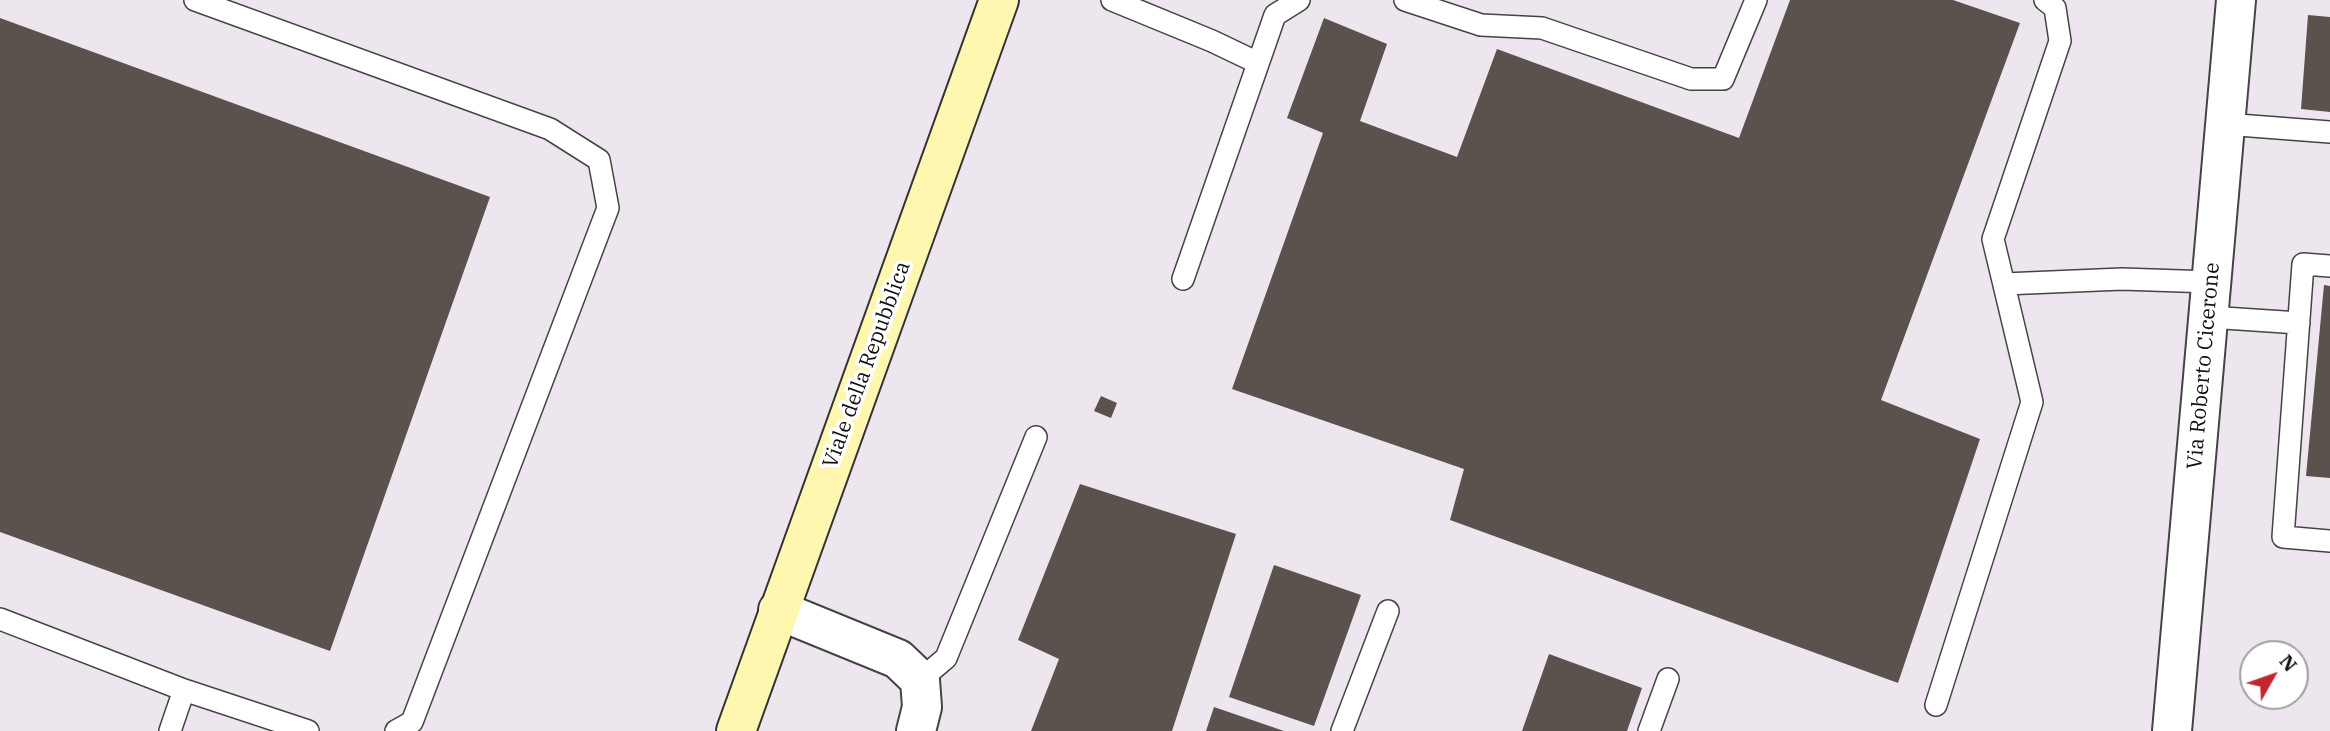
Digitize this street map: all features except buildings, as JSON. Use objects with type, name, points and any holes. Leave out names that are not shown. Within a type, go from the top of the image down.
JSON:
[{"type":"main road","name":"Viale della Repubblica","points":[[736,731],[999,0]]},
{"type":"street","name":"Via Roberto Cicerone","points":[[2172,731],[2236,0]]},
{"type":"street","points":[[778,610],[898,659],[920,680],[922,707],[916,731]]},
{"type":"lane","points":[[195,0],[550,129],[599,160],[608,208],[412,722],[396,731]]},
{"type":"lane","points":[[1112,0],[1258,63]]},
{"type":"lane","points":[[1183,279],[1275,15],[1299,0]]},
{"type":"lane","points":[[1405,0],[1482,25],[1542,28],[1691,79],[1723,79],[1756,0]]},
{"type":"lane","points":[[1936,705],[2032,402],[1993,239],[2060,41],[2054,8],[2045,0]]},
{"type":"lane","points":[[2225,124],[2330,132]]},
{"type":"lane","points":[[2330,266],[2303,264],[2283,537],[2330,541]]},
{"type":"lane","points":[[2004,284],[2122,279],[2298,323]]},
{"type":"lane","points":[[920,680],[946,658],[1036,437]]},
{"type":"lane","points":[[1342,731],[1388,611]]},
{"type":"lane","points":[[0,618],[184,690],[309,731]]},
{"type":"lane","points":[[1649,731],[1668,679]]},
{"type":"lane","points":[[170,731],[184,690]]},
{"type":"shaded area","points":[[0,0],[2330,0],[2330,731],[0,731]]}]
